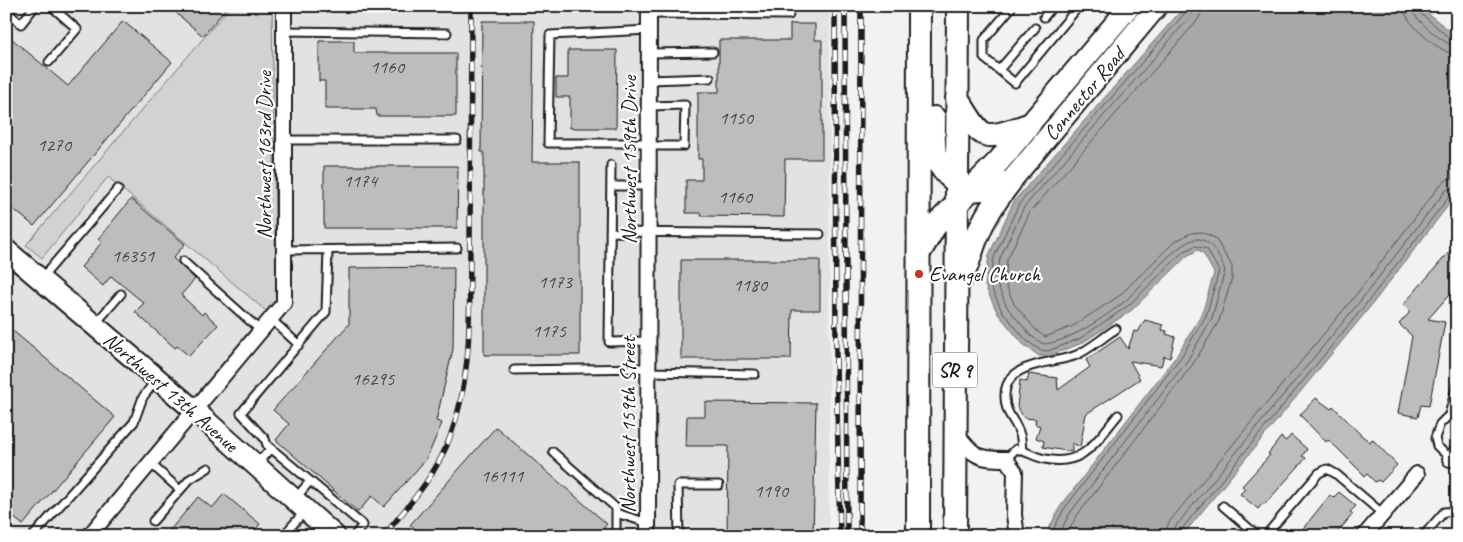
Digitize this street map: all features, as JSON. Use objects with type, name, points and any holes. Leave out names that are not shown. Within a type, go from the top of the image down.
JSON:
[{"type":"main road","name":"SR 9","points":[[955,536],[956,288],[961,192],[957,98],[958,6]]},
{"type":"main road","name":"SR 9","points":[[918,536],[919,11]]},
{"type":"main road","points":[[919,11],[933,49],[935,155],[944,173],[961,192]]},
{"type":"main road","points":[[957,98],[973,125],[984,135],[1000,136],[1029,125]]},
{"type":"main road","points":[[919,254],[935,226],[961,192],[998,161],[1029,125]]},
{"type":"main road","points":[[961,192],[986,189],[1010,182]]},
{"type":"main road","points":[[956,288],[968,268],[976,238],[992,206],[1010,182]]},
{"type":"street","name":"Northwest 163rd Drive","points":[[271,319],[284,303],[284,6]]},
{"type":"street","name":"Connector Road","points":[[1029,125],[1130,6]]},
{"type":"street","name":"Connector Road","points":[[1010,182],[1157,6]]},
{"type":"street","name":"Northwest 159th Drive","points":[[649,10],[649,314]]},
{"type":"street","name":"Northwest 13th Avenue","points":[[6,250],[194,410],[334,536]]},
{"type":"street","name":"Northwest 159th Street","points":[[648,529],[649,314]]},
{"type":"street","points":[[97,533],[150,463],[271,319]]},
{"type":"street","points":[[955,433],[968,450],[978,458],[1008,463],[1015,472],[1014,515],[1017,536]]},
{"type":"street","points":[[1364,536],[1417,474]]},
{"type":"lane","points":[[6,11],[21,24],[35,6]]},
{"type":"lane","points":[[49,62],[77,29],[51,6]]},
{"type":"lane","points":[[1044,17],[1053,6]]},
{"type":"lane","points":[[1011,8],[984,40],[984,58],[1015,83],[1079,6]]},
{"type":"lane","points":[[649,10],[789,15]]},
{"type":"lane","points":[[999,70],[1035,28]]},
{"type":"lane","points":[[649,30],[550,35],[548,143],[684,146],[685,105],[649,106]]},
{"type":"lane","points":[[284,31],[447,33]]},
{"type":"lane","points":[[649,53],[713,52]]},
{"type":"lane","points":[[649,80],[710,78]]},
{"type":"lane","points":[[284,140],[457,140]]},
{"type":"lane","points":[[610,165],[609,342],[648,341]]},
{"type":"lane","points":[[611,186],[649,186]]},
{"type":"lane","points":[[41,279],[118,189]]},
{"type":"lane","points":[[610,232],[820,234]]},
{"type":"lane","points":[[284,250],[457,248]]},
{"type":"lane","points":[[328,250],[326,312],[241,413],[271,448],[363,525],[354,536]]},
{"type":"lane","points":[[183,261],[261,331]]},
{"type":"lane","points":[[94,325],[121,294]]},
{"type":"lane","points":[[271,319],[299,345]]},
{"type":"lane","points":[[1022,450],[1020,434],[1008,415],[1005,396],[1007,381],[1016,372],[1028,367],[1075,355],[1116,329]]},
{"type":"lane","points":[[514,370],[648,370],[755,374]]},
{"type":"lane","points":[[33,536],[134,422],[143,397],[157,379]]},
{"type":"lane","points":[[1455,459],[1437,446],[1435,438],[1440,424],[1449,415],[1457,384]]},
{"type":"lane","points":[[1008,463],[1016,449],[1051,460],[1073,460],[1082,457],[1118,415]]},
{"type":"lane","points":[[256,466],[271,448]]},
{"type":"lane","points":[[553,452],[616,508],[616,536]]},
{"type":"lane","points":[[150,463],[180,490]]},
{"type":"lane","points":[[153,521],[190,479],[208,468]]},
{"type":"lane","points":[[1265,536],[1319,473],[1327,469],[1336,474],[1383,514]]},
{"type":"lane","points":[[283,536],[300,505],[310,481]]},
{"type":"lane","points":[[679,536],[678,486],[719,485]]},
{"type":"lane","points":[[1223,506],[1258,536]]},
{"type":"lane","points":[[1423,536],[1444,512],[1457,511]]},
{"type":"lane","points":[[616,513],[648,529]]},
{"type":"shaded area","points":[[6,6],[830,6],[829,536],[6,536]]},
{"type":"shaded area","points":[[231,6],[272,6],[276,299],[266,311],[108,177],[42,258],[26,245]]},
{"type":"water","points":[[1185,6],[1419,6],[1457,37],[1457,194],[1370,307],[1182,536],[1045,536],[1060,507],[1177,355],[1202,314],[1214,273],[1203,253],[1198,250],[1187,256],[1132,310],[1082,343],[1049,356],[1039,356],[1023,344],[998,314],[985,286],[989,255],[1014,201]]},
{"type":"building","points":[[168,6],[228,6],[203,36]]},
{"type":"building","points":[[123,21],[172,62],[34,226],[6,203],[6,45],[12,39],[68,86]]},
{"type":"building","points":[[482,21],[534,21],[532,162],[580,162],[580,355],[484,355],[484,152],[481,152]]},
{"type":"building","points":[[790,24],[815,24],[815,40],[822,40],[822,159],[785,159],[784,217],[701,216],[702,213],[686,213],[686,180],[702,180],[702,159],[698,159],[698,92],[719,92],[719,40],[790,40]]},
{"type":"building","points":[[319,41],[354,41],[354,53],[456,53],[456,116],[377,116],[376,109],[325,109],[325,81],[319,81]]},
{"type":"building","points":[[568,50],[617,50],[616,128],[570,128],[570,97],[556,97],[556,78],[568,78]]},
{"type":"building","points":[[324,166],[458,166],[457,228],[324,228]]},
{"type":"building","points":[[131,199],[185,244],[173,258],[195,279],[181,295],[202,315],[204,312],[218,325],[189,356],[177,346],[175,348],[135,312],[144,303],[111,276],[103,286],[81,267],[102,242],[98,239]]},
{"type":"building","points":[[1457,243],[1457,286],[1428,319],[1445,322],[1429,406],[1421,405],[1418,417],[1398,413],[1412,336],[1399,324],[1410,312],[1403,305]]},
{"type":"building","points":[[681,260],[820,260],[820,310],[792,310],[791,359],[681,359]]},
{"type":"building","points":[[454,267],[453,349],[436,421],[442,423],[427,458],[384,507],[372,496],[358,512],[276,440],[289,424],[273,410],[349,324],[349,268]]},
{"type":"building","points":[[1145,320],[1163,325],[1162,330],[1167,331],[1166,334],[1175,337],[1170,358],[1164,356],[1161,366],[1130,361],[1140,379],[1086,414],[1080,447],[1072,443],[1072,452],[1043,447],[1044,441],[1036,438],[1040,426],[1035,424],[1036,419],[1024,418],[1017,407],[1020,380],[1027,382],[1029,374],[1057,378],[1058,390],[1090,367],[1086,360],[1120,337],[1128,349],[1134,331],[1138,332]]},
{"type":"building","points":[[6,325],[115,417],[23,525],[6,511]]},
{"type":"building","points":[[1316,398],[1331,409],[1333,406],[1361,435],[1370,442],[1372,439],[1397,465],[1381,482],[1378,480],[1375,482],[1367,474],[1365,476],[1328,440],[1326,442],[1300,415]]},
{"type":"building","points":[[705,402],[816,403],[813,536],[727,536],[728,446],[686,446],[687,416],[705,416]]},
{"type":"building","points":[[496,427],[607,524],[597,536],[422,536],[419,531],[410,525]]},
{"type":"building","points":[[1291,435],[1307,449],[1302,456],[1306,458],[1265,504],[1263,503],[1258,509],[1240,494],[1245,489],[1242,486],[1270,455],[1268,454],[1281,437],[1286,441]]},
{"type":"building","points":[[1339,492],[1356,506],[1350,512],[1353,514],[1336,534],[1333,532],[1330,536],[1297,536],[1330,495],[1333,498]]},
{"type":"building","points":[[224,494],[260,524],[250,536],[165,536],[198,497],[212,508]]},
{"type":"railway","points":[[385,534],[422,488],[438,464],[450,437],[463,391],[469,321],[471,6]]},
{"type":"railway","points":[[835,6],[836,363],[840,536]]},
{"type":"railway","points":[[845,6],[847,536]]},
{"type":"railway","points":[[860,536],[861,6]]},
{"type":"place","name":"Evangel Church","points":[[919,274]]}]
